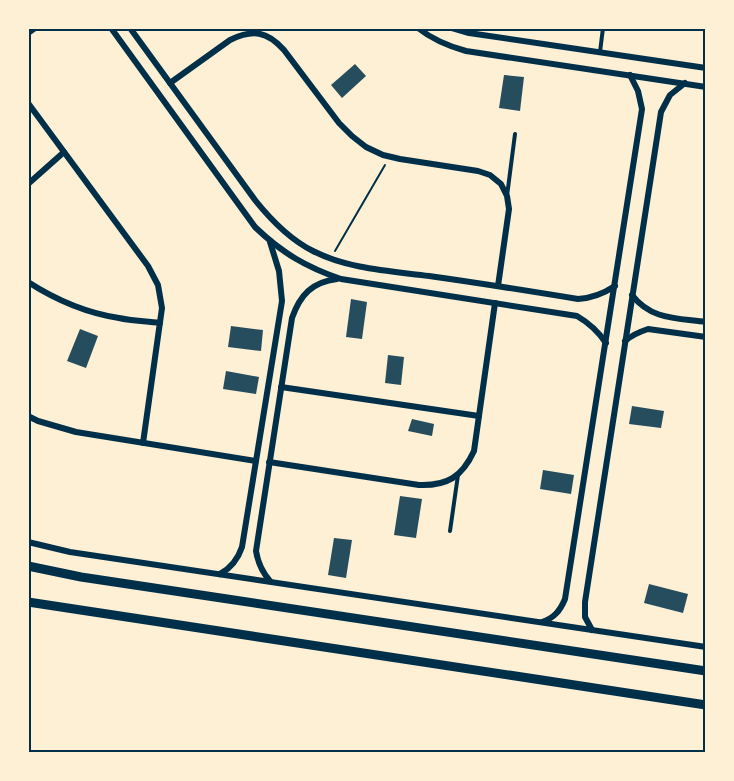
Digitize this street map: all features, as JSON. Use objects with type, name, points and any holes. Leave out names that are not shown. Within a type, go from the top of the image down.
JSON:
[{"type":"street","points":[[28,33],[35,28]]},
{"type":"street","points":[[111,28],[255,226],[286,254],[303,264],[341,279],[577,316],[598,332],[606,343]]},
{"type":"street","points":[[130,28],[267,215],[296,241],[313,251],[349,265],[578,299],[598,296],[615,286]]},
{"type":"street","points":[[418,28],[429,38],[466,51],[705,87]]},
{"type":"street","points":[[452,28],[470,33],[705,68]]},
{"type":"street","points":[[170,83],[242,34],[265,35],[276,41],[339,123],[366,147],[400,159],[478,171],[490,175],[501,184],[507,196],[509,209],[498,286]]},
{"type":"street","points":[[542,622],[557,614],[565,599],[642,109],[638,91],[630,75]]},
{"type":"street","points":[[592,630],[585,617],[585,602],[661,112],[670,95],[686,83]]},
{"type":"street","points":[[28,103],[153,275],[161,296],[162,308],[143,443]]},
{"type":"street","points":[[28,184],[64,152]]},
{"type":"street","points":[[219,574],[232,566],[240,554],[282,301],[279,270],[270,241]]},
{"type":"street","points":[[271,582],[259,565],[256,551],[292,318],[296,305],[315,285],[328,280],[341,279]]},
{"type":"street","points":[[28,282],[67,303],[92,312],[118,318],[160,322]]},
{"type":"street","points":[[632,295],[644,308],[660,316],[705,322]]},
{"type":"street","points":[[269,462],[419,485],[440,484],[459,474],[468,464],[474,451],[495,303]]},
{"type":"street","points":[[625,342],[639,332],[648,329],[705,337]]},
{"type":"street","points":[[281,387],[479,416]]},
{"type":"street","points":[[28,416],[76,432],[256,461]]},
{"type":"street","points":[[28,542],[70,552],[705,647]]},
{"type":"street","points":[[28,566],[81,577],[705,671]]},
{"type":"street","points":[[28,602],[705,705]]},
{"type":"lane","points":[[599,52],[603,28]]},
{"type":"lane","points":[[507,196],[515,134]]},
{"type":"lane","points":[[450,531],[459,474]]},
{"type":"path","points":[[331,258],[389,156]]},
{"type":"building","points":[[355,64],[366,76],[342,98],[331,85]]},
{"type":"building","points":[[504,75],[524,77],[520,111],[499,108]]},
{"type":"building","points":[[351,299],[367,302],[362,339],[346,337]]},
{"type":"building","points":[[231,326],[263,330],[261,351],[228,347]]},
{"type":"building","points":[[80,329],[98,336],[86,368],[67,361]]},
{"type":"building","points":[[388,355],[404,357],[401,385],[385,383]]},
{"type":"building","points":[[226,371],[259,377],[256,394],[223,389]]},
{"type":"building","points":[[632,406],[664,411],[661,428],[629,424]]},
{"type":"building","points":[[412,419],[434,424],[432,436],[408,431]]},
{"type":"building","points":[[543,470],[574,475],[571,494],[540,489]]},
{"type":"building","points":[[400,496],[422,499],[416,538],[394,535]]},
{"type":"building","points":[[334,538],[352,540],[346,578],[328,575]]},
{"type":"building","points":[[649,584],[688,594],[683,613],[644,603]]}]
